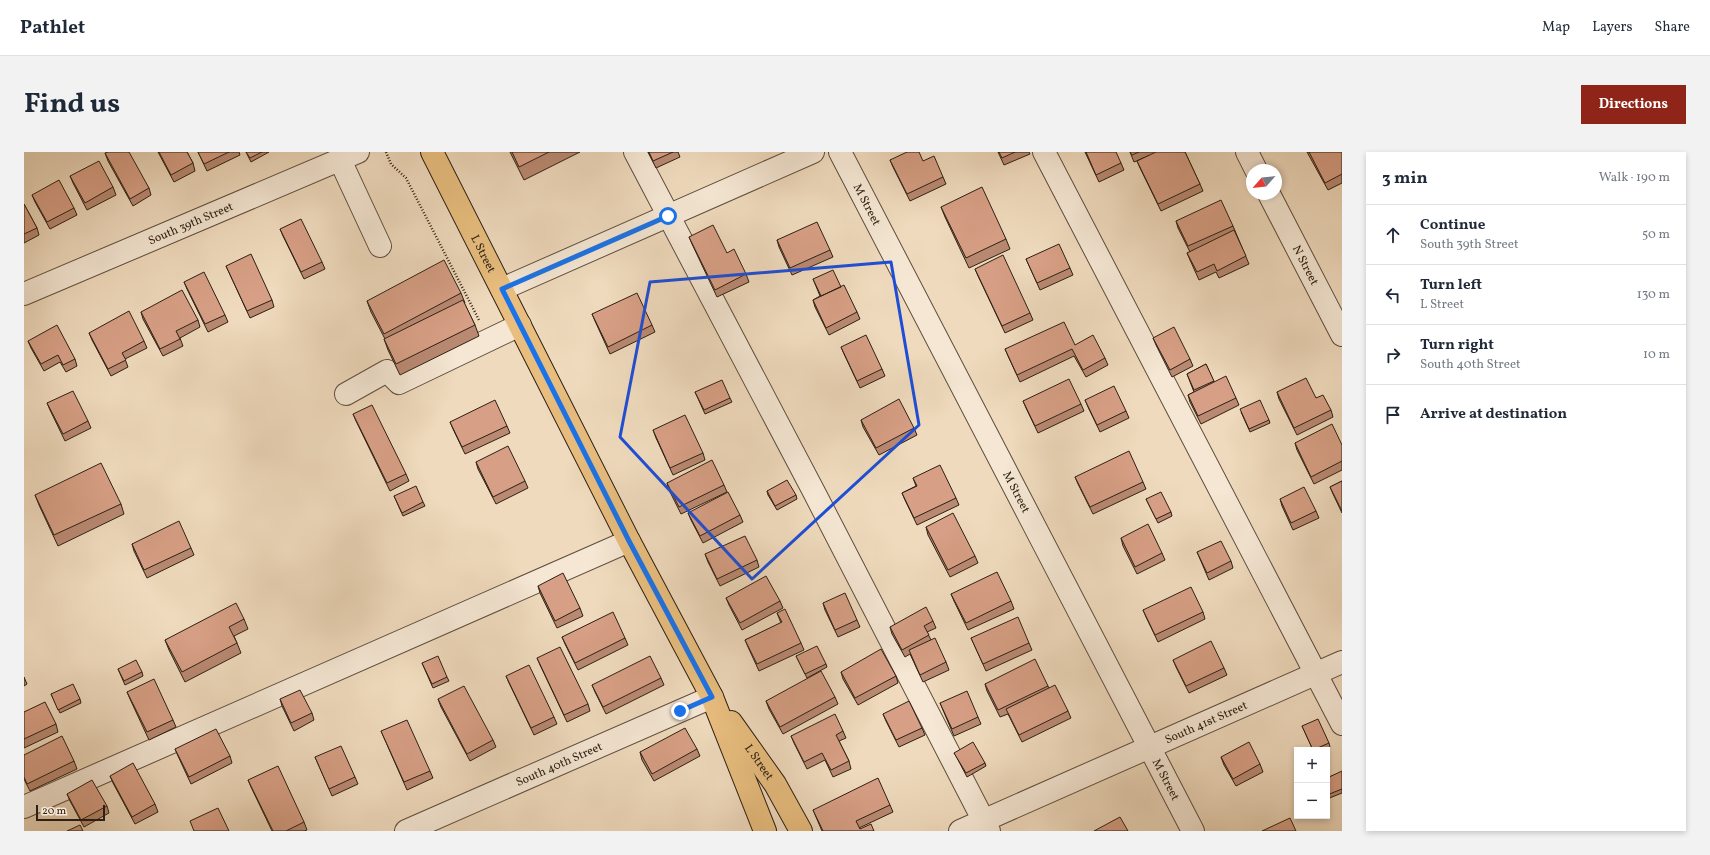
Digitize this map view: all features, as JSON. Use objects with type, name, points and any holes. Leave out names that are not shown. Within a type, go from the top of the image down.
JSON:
[{"type":"main road","name":"L Street","points":[[432,152],[629,541],[712,697],[765,831]]},
{"type":"main road","name":"L Street","points":[[712,697],[775,784],[801,831]]},
{"type":"street","points":[[635,152],[986,826]]},
{"type":"street","points":[[502,289],[813,152]]},
{"type":"street","name":"M Street","points":[[840,152],[1193,831]]},
{"type":"street","points":[[1044,152],[1342,724]]},
{"type":"street","points":[[1247,152],[1253,164]]},
{"type":"street","points":[[349,156],[380,246]]},
{"type":"street","name":"South 39th Street","points":[[24,294],[313,161],[349,156]]},
{"type":"street","name":"N Street","points":[[1272,200],[1342,335]]},
{"type":"street","points":[[346,394],[386,371],[399,383],[520,325]]},
{"type":"street","points":[[24,807],[629,541]]},
{"type":"street","name":"South 41st Street","points":[[960,831],[986,826],[1149,747],[1342,662]]},
{"type":"street","name":"South 40th Street","points":[[406,831],[712,697]]},
{"type":"path","points":[[386,152],[391,164],[406,178],[488,341]]},
{"type":"highlighted area","points":[[891,262],[919,425],[752,579],[620,437],[650,282]]},
{"type":"building","points":[[129,152],[149,188],[130,199],[105,153]]},
{"type":"building","points":[[159,152],[187,152],[193,163],[171,175]]},
{"type":"building","points":[[198,152],[229,152],[204,164]]},
{"type":"building","points":[[246,152],[262,152],[250,158]]},
{"type":"building","points":[[512,152],[549,152],[519,167]]},
{"type":"building","points":[[649,152],[673,152],[653,161]]},
{"type":"building","points":[[907,152],[919,152],[923,161],[934,156],[943,177],[907,194],[890,160]]},
{"type":"building","points":[[999,152],[1015,152],[1002,158]]},
{"type":"building","points":[[1086,152],[1116,152],[1121,163],[1096,175]]},
{"type":"building","points":[[1130,152],[1139,152],[1132,155]]},
{"type":"building","points":[[1156,152],[1185,152],[1200,184],[1158,204],[1137,161]]},
{"type":"building","points":[[1309,152],[1342,152],[1342,174],[1325,183]]},
{"type":"building","points":[[99,161],[113,187],[85,203],[70,176]]},
{"type":"building","points":[[59,180],[74,208],[47,222],[32,195]]},
{"type":"building","points":[[982,187],[1006,239],[966,258],[941,207]]},
{"type":"building","points":[[1221,200],[1233,226],[1188,246],[1176,221]]},
{"type":"building","points":[[24,204],[37,228],[24,234]]},
{"type":"building","points":[[301,219],[322,262],[301,272],[280,229]]},
{"type":"building","points":[[817,222],[830,250],[790,268],[777,240]]},
{"type":"building","points":[[713,225],[727,253],[734,249],[746,274],[715,290],[689,237]]},
{"type":"building","points":[[1234,230],[1246,256],[1217,271],[1214,264],[1197,272],[1187,253]]},
{"type":"building","points":[[1059,244],[1070,268],[1037,283],[1026,259]]},
{"type":"building","points":[[251,254],[272,300],[247,311],[226,266]]},
{"type":"building","points":[[1003,255],[1030,313],[1002,326],[975,269]]},
{"type":"building","points":[[444,260],[461,293],[384,334],[367,301]]},
{"type":"building","points":[[833,270],[841,287],[821,296],[813,279]]},
{"type":"building","points":[[204,272],[225,315],[205,324],[184,282]]},
{"type":"building","points":[[844,285],[857,312],[826,328],[813,300]]},
{"type":"building","points":[[182,290],[198,320],[176,331],[180,339],[160,349],[141,312]]},
{"type":"building","points":[[637,293],[652,325],[608,347],[592,314]]},
{"type":"building","points":[[463,300],[475,325],[396,364],[384,339]]},
{"type":"building","points":[[129,311],[144,341],[122,353],[126,360],[108,369],[89,333]]},
{"type":"building","points":[[1064,322],[1075,345],[1093,335],[1105,358],[1083,370],[1072,349],[1017,375],[1005,349]]},
{"type":"building","points":[[57,325],[75,359],[63,365],[58,355],[41,364],[28,341]]},
{"type":"building","points":[[1174,327],[1190,359],[1170,370],[1153,338]]},
{"type":"building","points":[[866,335],[882,369],[857,381],[841,347]]},
{"type":"building","points":[[1206,364],[1214,381],[1194,390],[1187,374]]},
{"type":"building","points":[[1226,376],[1236,398],[1198,416],[1188,395]]},
{"type":"building","points":[[1306,378],[1316,398],[1323,395],[1331,410],[1294,428],[1277,392]]},
{"type":"building","points":[[1069,379],[1081,404],[1035,426],[1023,401]]},
{"type":"building","points":[[722,380],[730,398],[704,410],[695,392]]},
{"type":"building","points":[[1114,386],[1126,411],[1097,425],[1085,400]]},
{"type":"building","points":[[73,391],[88,421],[63,434],[47,403]]},
{"type":"building","points":[[899,399],[914,428],[876,448],[861,420]]},
{"type":"building","points":[[495,400],[507,426],[462,447],[450,422]]},
{"type":"building","points":[[1260,400],[1269,420],[1249,429],[1240,409]]},
{"type":"building","points":[[372,405],[406,474],[387,483],[353,414]]},
{"type":"building","points":[[685,415],[703,453],[670,468],[653,430]]},
{"type":"building","points":[[1332,424],[1342,445],[1342,461],[1311,477],[1295,443]]},
{"type":"building","points":[[508,446],[525,481],[493,497],[476,462]]},
{"type":"building","points":[[1129,451],[1143,482],[1090,507],[1075,477]]},
{"type":"building","points":[[712,460],[724,485],[679,507],[667,483]]},
{"type":"building","points":[[101,463],[121,504],[54,535],[35,495]]},
{"type":"building","points":[[940,465],[956,498],[914,518],[902,493],[917,486],[913,478]]},
{"type":"building","points":[[787,480],[796,495],[775,506],[767,491]]},
{"type":"building","points":[[1342,481],[1342,511],[1330,487]]},
{"type":"building","points":[[416,486],[423,502],[402,513],[394,496]]},
{"type":"building","points":[[1304,487],[1316,511],[1291,523],[1280,499]]},
{"type":"building","points":[[728,492],[740,515],[700,536],[688,513]]},
{"type":"building","points":[[1161,492],[1171,512],[1156,519],[1146,499]]},
{"type":"building","points":[[953,513],[975,556],[948,570],[926,527]]},
{"type":"building","points":[[179,521],[191,548],[144,570],[132,544]]},
{"type":"building","points":[[1148,524],[1162,553],[1135,567],[1121,538]]},
{"type":"building","points":[[745,536],[757,560],[717,579],[705,554]]},
{"type":"building","points":[[1221,541],[1231,561],[1207,573],[1197,552]]},
{"type":"building","points":[[997,572],[1011,601],[966,623],[951,594]]},
{"type":"building","points":[[563,573],[580,608],[555,621],[538,586]]},
{"type":"building","points":[[766,576],[780,601],[740,623],[726,598]]},
{"type":"building","points":[[1191,587],[1203,612],[1155,635],[1143,610]]},
{"type":"building","points":[[845,593],[857,620],[835,630],[823,603]]},
{"type":"building","points":[[236,603],[244,619],[229,627],[237,643],[182,672],[165,640]]},
{"type":"building","points":[[926,607],[933,621],[924,626],[929,635],[902,650],[890,627]]},
{"type":"building","points":[[785,609],[801,643],[757,664],[745,640],[782,622],[777,613]]},
{"type":"building","points":[[613,612],[625,638],[575,663],[562,637]]},
{"type":"building","points":[[1018,617],[1029,643],[983,664],[971,638]]},
{"type":"building","points":[[935,638],[946,662],[920,675],[909,650]]},
{"type":"building","points":[[1211,641],[1224,668],[1186,686],[1173,660]]},
{"type":"building","points":[[817,646],[826,664],[805,674],[796,656]]},
{"type":"building","points":[[560,647],[588,704],[564,715],[537,658]]},
{"type":"building","points":[[881,649],[896,676],[855,698],[841,672]]},
{"type":"building","points":[[438,656],[447,677],[432,684],[422,663]]},
{"type":"building","points":[[650,656],[661,678],[603,707],[592,685]]},
{"type":"building","points":[[1035,659],[1048,686],[998,710],[985,684]]},
{"type":"building","points":[[136,660],[142,672],[124,681],[118,669]]},
{"type":"building","points":[[529,665],[554,717],[531,728],[506,676]]},
{"type":"building","points":[[821,671],[835,697],[780,727],[766,701]]},
{"type":"building","points":[[154,679],[173,720],[147,732],[127,692]]},
{"type":"building","points":[[73,684],[80,699],[58,710],[51,694]]},
{"type":"building","points":[[1055,685],[1068,711],[1019,735],[1006,709]]},
{"type":"building","points":[[464,686],[493,740],[467,754],[438,699]]},
{"type":"building","points":[[300,690],[312,713],[291,723],[280,699]]},
{"type":"building","points":[[967,691],[978,717],[952,729],[940,703]]},
{"type":"building","points":[[909,701],[922,728],[896,740],[883,714]]},
{"type":"building","points":[[45,702],[56,724],[24,739],[24,712]]},
{"type":"building","points":[[835,714],[843,731],[836,735],[849,761],[831,770],[822,753],[804,762],[791,736]]},
{"type":"building","points":[[1318,719],[1329,743],[1320,747],[1312,747],[1302,726]]},
{"type":"building","points":[[407,720],[430,771],[404,782],[381,731]]},
{"type":"building","points":[[685,728],[697,749],[652,774],[640,752]]},
{"type":"building","points":[[216,729],[230,756],[189,777],[175,749]]},
{"type":"building","points":[[62,736],[74,761],[27,784],[24,777],[24,755]]},
{"type":"building","points":[[973,742],[985,763],[966,773],[954,753]]},
{"type":"building","points":[[1249,742],[1260,764],[1233,779],[1221,757]]},
{"type":"building","points":[[341,746],[355,777],[329,789],[315,757]]},
{"type":"building","points":[[133,763],[155,804],[132,817],[110,776]]},
{"type":"building","points":[[278,766],[304,822],[286,831],[273,831],[248,780]]},
{"type":"building","points":[[1342,771],[1342,789],[1330,794],[1330,777]]},
{"type":"building","points":[[878,778],[890,805],[856,821],[860,829],[871,824],[874,831],[823,831],[813,810]]},
{"type":"building","points":[[92,780],[107,806],[81,820],[67,794]]},
{"type":"building","points":[[218,808],[229,831],[194,831],[190,821]]},
{"type":"building","points":[[1120,817],[1128,831],[1094,831]]},
{"type":"building","points":[[1290,818],[1296,831],[1262,831]]},
{"type":"building","points":[[80,825],[83,831],[67,831]]},
{"type":"route","points":[[668,216],[502,289],[527,342],[629,541],[712,697],[680,711]]}]
